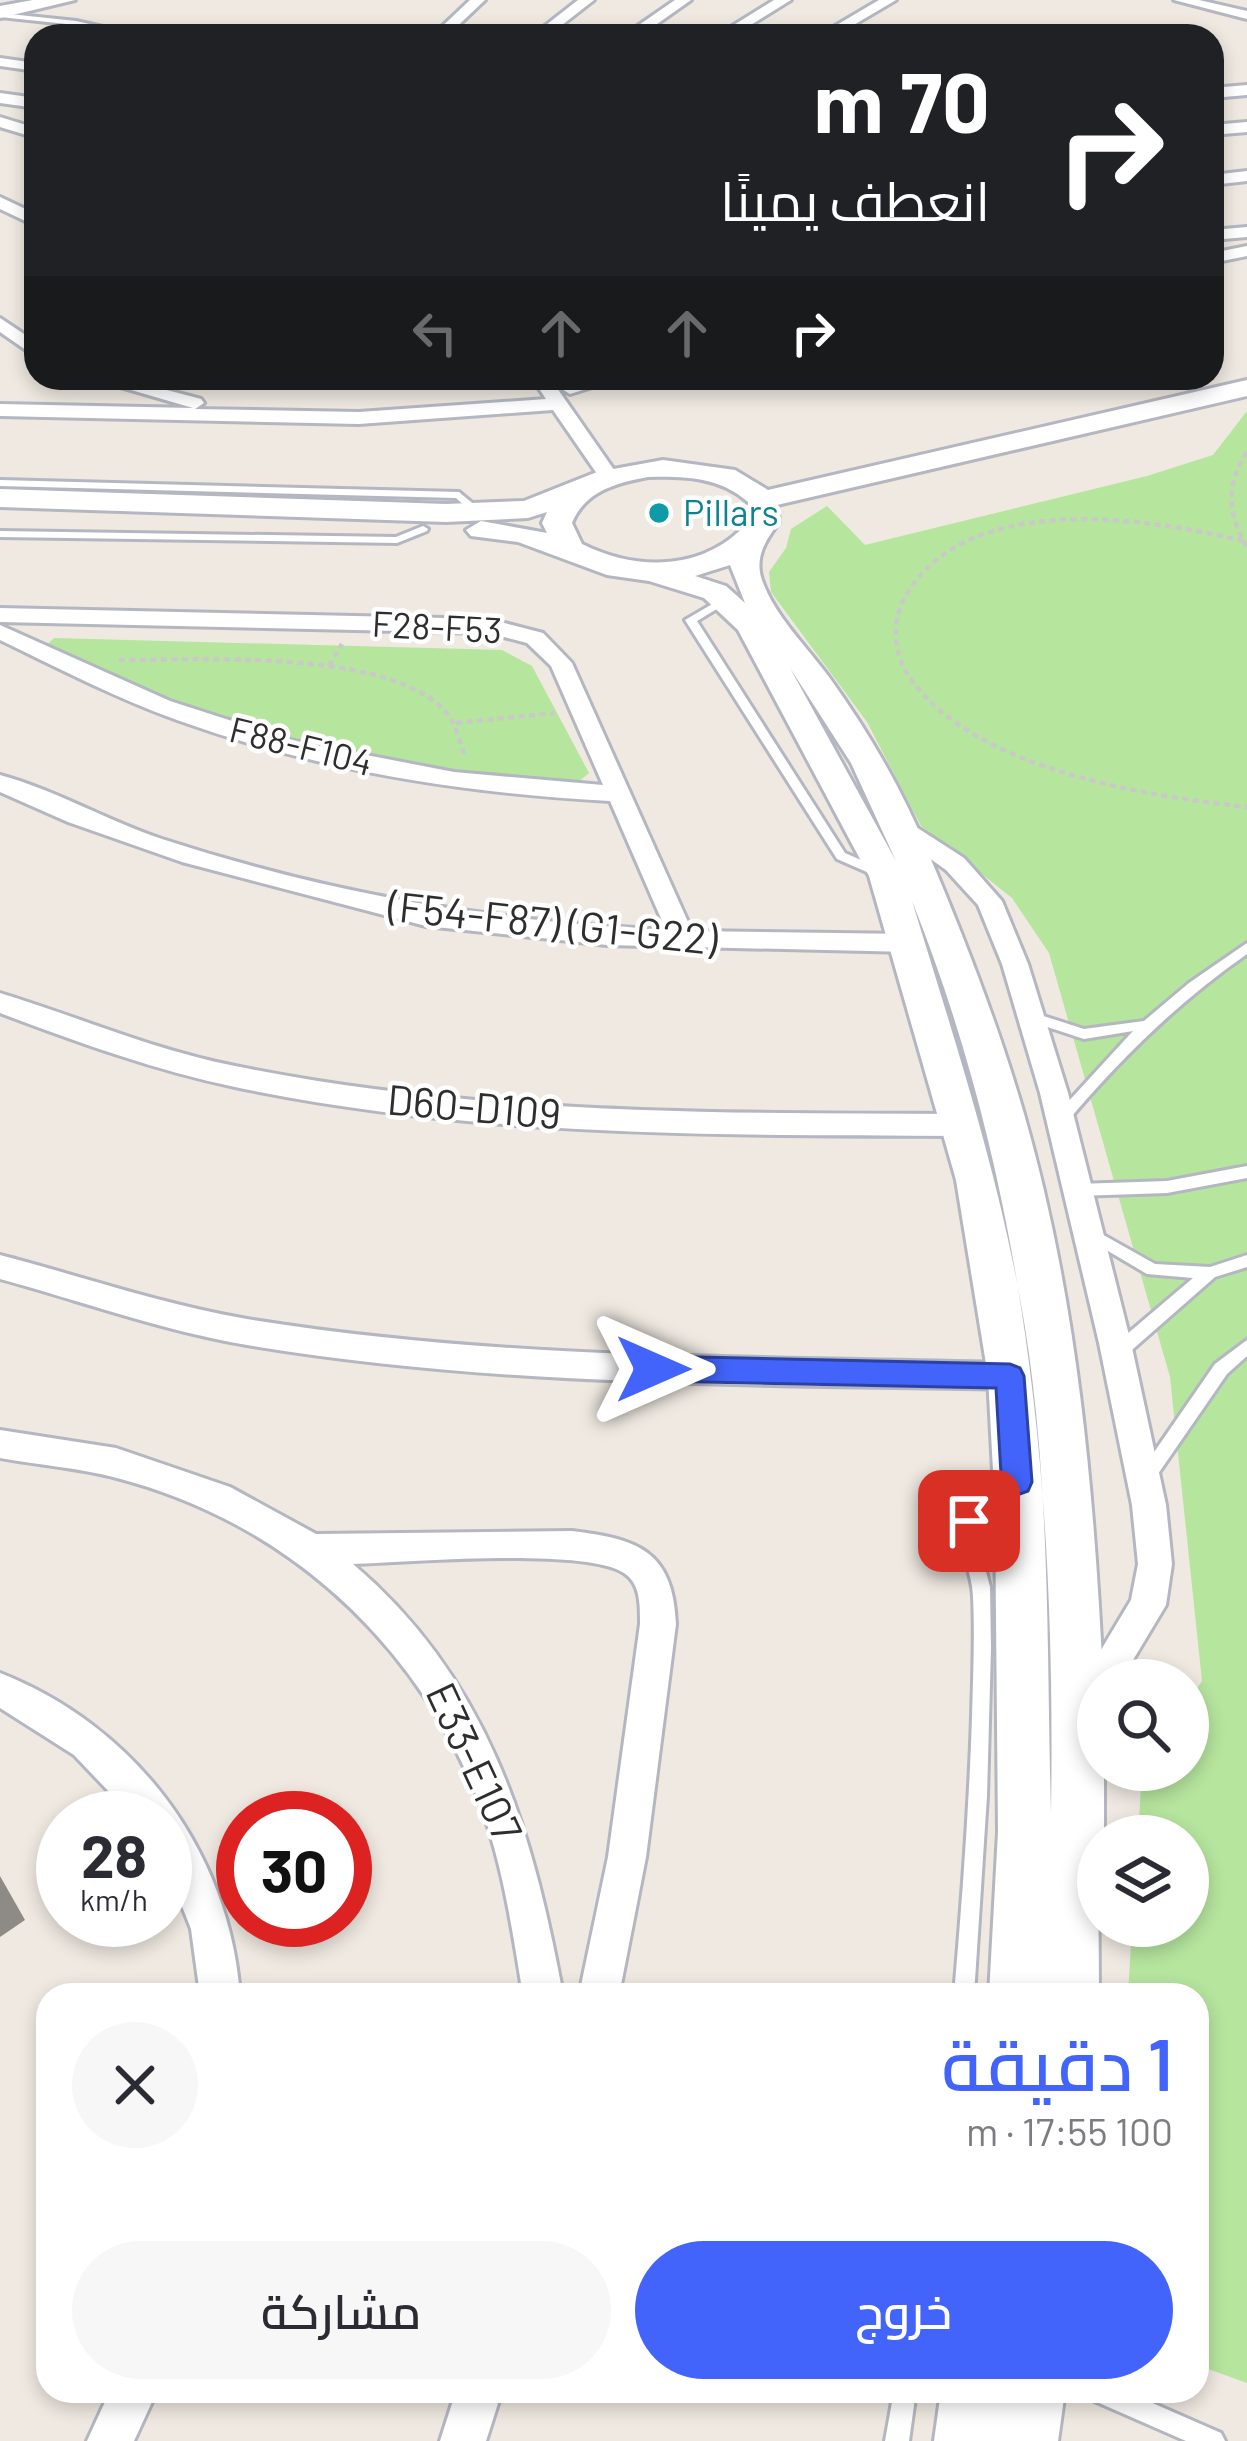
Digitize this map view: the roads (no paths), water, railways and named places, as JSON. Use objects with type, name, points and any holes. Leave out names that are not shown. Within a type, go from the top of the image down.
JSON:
[{"type":"street","points":[[0,11],[27,0]]},
{"type":"street","points":[[0,11],[65,0]]},
{"type":"street","points":[[452,24],[478,0]]},
{"type":"street","points":[[552,24],[587,0]]},
{"type":"street","points":[[646,24],[684,0]]},
{"type":"street","points":[[743,24],[784,0]]},
{"type":"street","points":[[846,24],[889,0]]},
{"type":"street","points":[[1180,0],[1247,15]]},
{"type":"street","points":[[0,323],[24,344]]},
{"type":"street","points":[[5,354],[24,355]]},
{"type":"street","points":[[652,572],[716,560],[756,520],[1247,388]]},
{"type":"street","points":[[145,390],[247,417]]},
{"type":"street","points":[[0,410],[424,416],[564,390],[608,479]]},
{"type":"street","points":[[0,498],[478,512],[541,506],[608,479],[664,468],[711,473],[745,485],[756,520],[744,555],[747,580],[828,698],[899,824],[974,1010],[1020,1173],[1049,1304],[1089,1659]]},
{"type":"street","points":[[570,549],[557,523],[564,506],[608,479]]},
{"type":"street","points":[[0,516],[509,532],[570,549],[607,566],[702,586],[726,599],[751,625],[887,876],[961,1125],[992,1252],[1010,1376],[1017,1482],[1025,1832],[1018,1983]]},
{"type":"street","name":"F28-F53","points":[[0,615],[507,628],[535,638],[552,651],[581,709],[682,939]]},
{"type":"street","name":"F88-F104","points":[[0,632],[231,730],[467,782],[619,794]]},
{"type":"street","name":"(F54-F87) (G1-G22)","points":[[0,783],[98,828],[172,854],[381,908],[520,929],[682,939],[910,943]]},
{"type":"street","points":[[899,824],[955,864],[989,901],[1031,1017],[1061,1120],[1117,1353],[1144,1482],[1155,1564],[1148,1605],[1113,1659]]},
{"type":"street","name":"D60-D109","points":[[0,1003],[112,1045],[213,1074],[459,1110],[632,1120],[961,1125]]},
{"type":"street","points":[[0,1267],[150,1310],[314,1342],[653,1369],[1010,1376]]},
{"type":"street","name":"E33-E107","points":[[0,1444],[99,1457],[172,1477],[245,1510],[312,1550],[398,1628],[447,1690],[469,1731],[518,1855],[541,1983]]},
{"type":"street","points":[[312,1550],[575,1547],[630,1557],[649,1576],[658,1603],[655,1645],[627,1857],[601,1983]]},
{"type":"street","points":[[0,1690],[50,1715],[107,1758],[135,1791]]},
{"type":"street","points":[[1072,1983],[1085,1791]]},
{"type":"street","points":[[192,1877],[208,1919],[218,1983]]},
{"type":"street","points":[[110,2441],[128,2403]]},
{"type":"street","points":[[463,2441],[475,2403]]},
{"type":"street","points":[[966,2441],[971,2403]]},
{"type":"street","points":[[1025,2441],[1031,2403]]},
{"type":"lane","points":[[0,11],[81,24]]},
{"type":"lane","points":[[0,483],[459,495],[478,512]]},
{"type":"lane","points":[[0,533],[397,541],[423,529]]},
{"type":"lane","points":[[1061,1120],[1144,1024],[1247,948]]},
{"type":"lane","points":[[1031,1017],[1084,1034],[1144,1024]]},
{"type":"lane","points":[[1078,1190],[1166,1187],[1247,1172]]},
{"type":"lane","points":[[1088,1232],[1152,1270],[1210,1273],[1247,1261]]},
{"type":"lane","points":[[1117,1353],[1210,1273]]},
{"type":"lane","points":[[1144,1482],[1221,1369],[1247,1347]]},
{"type":"lane","points":[[965,1983],[983,1653],[982,1588],[970,1504],[981,1494],[1017,1482]]},
{"type":"lane","points":[[897,2441],[903,2403]]},
{"type":"lane","points":[[1126,2403],[1213,2441]]},
{"type":"place","name":"Pillars","points":[[659,513]]}]
